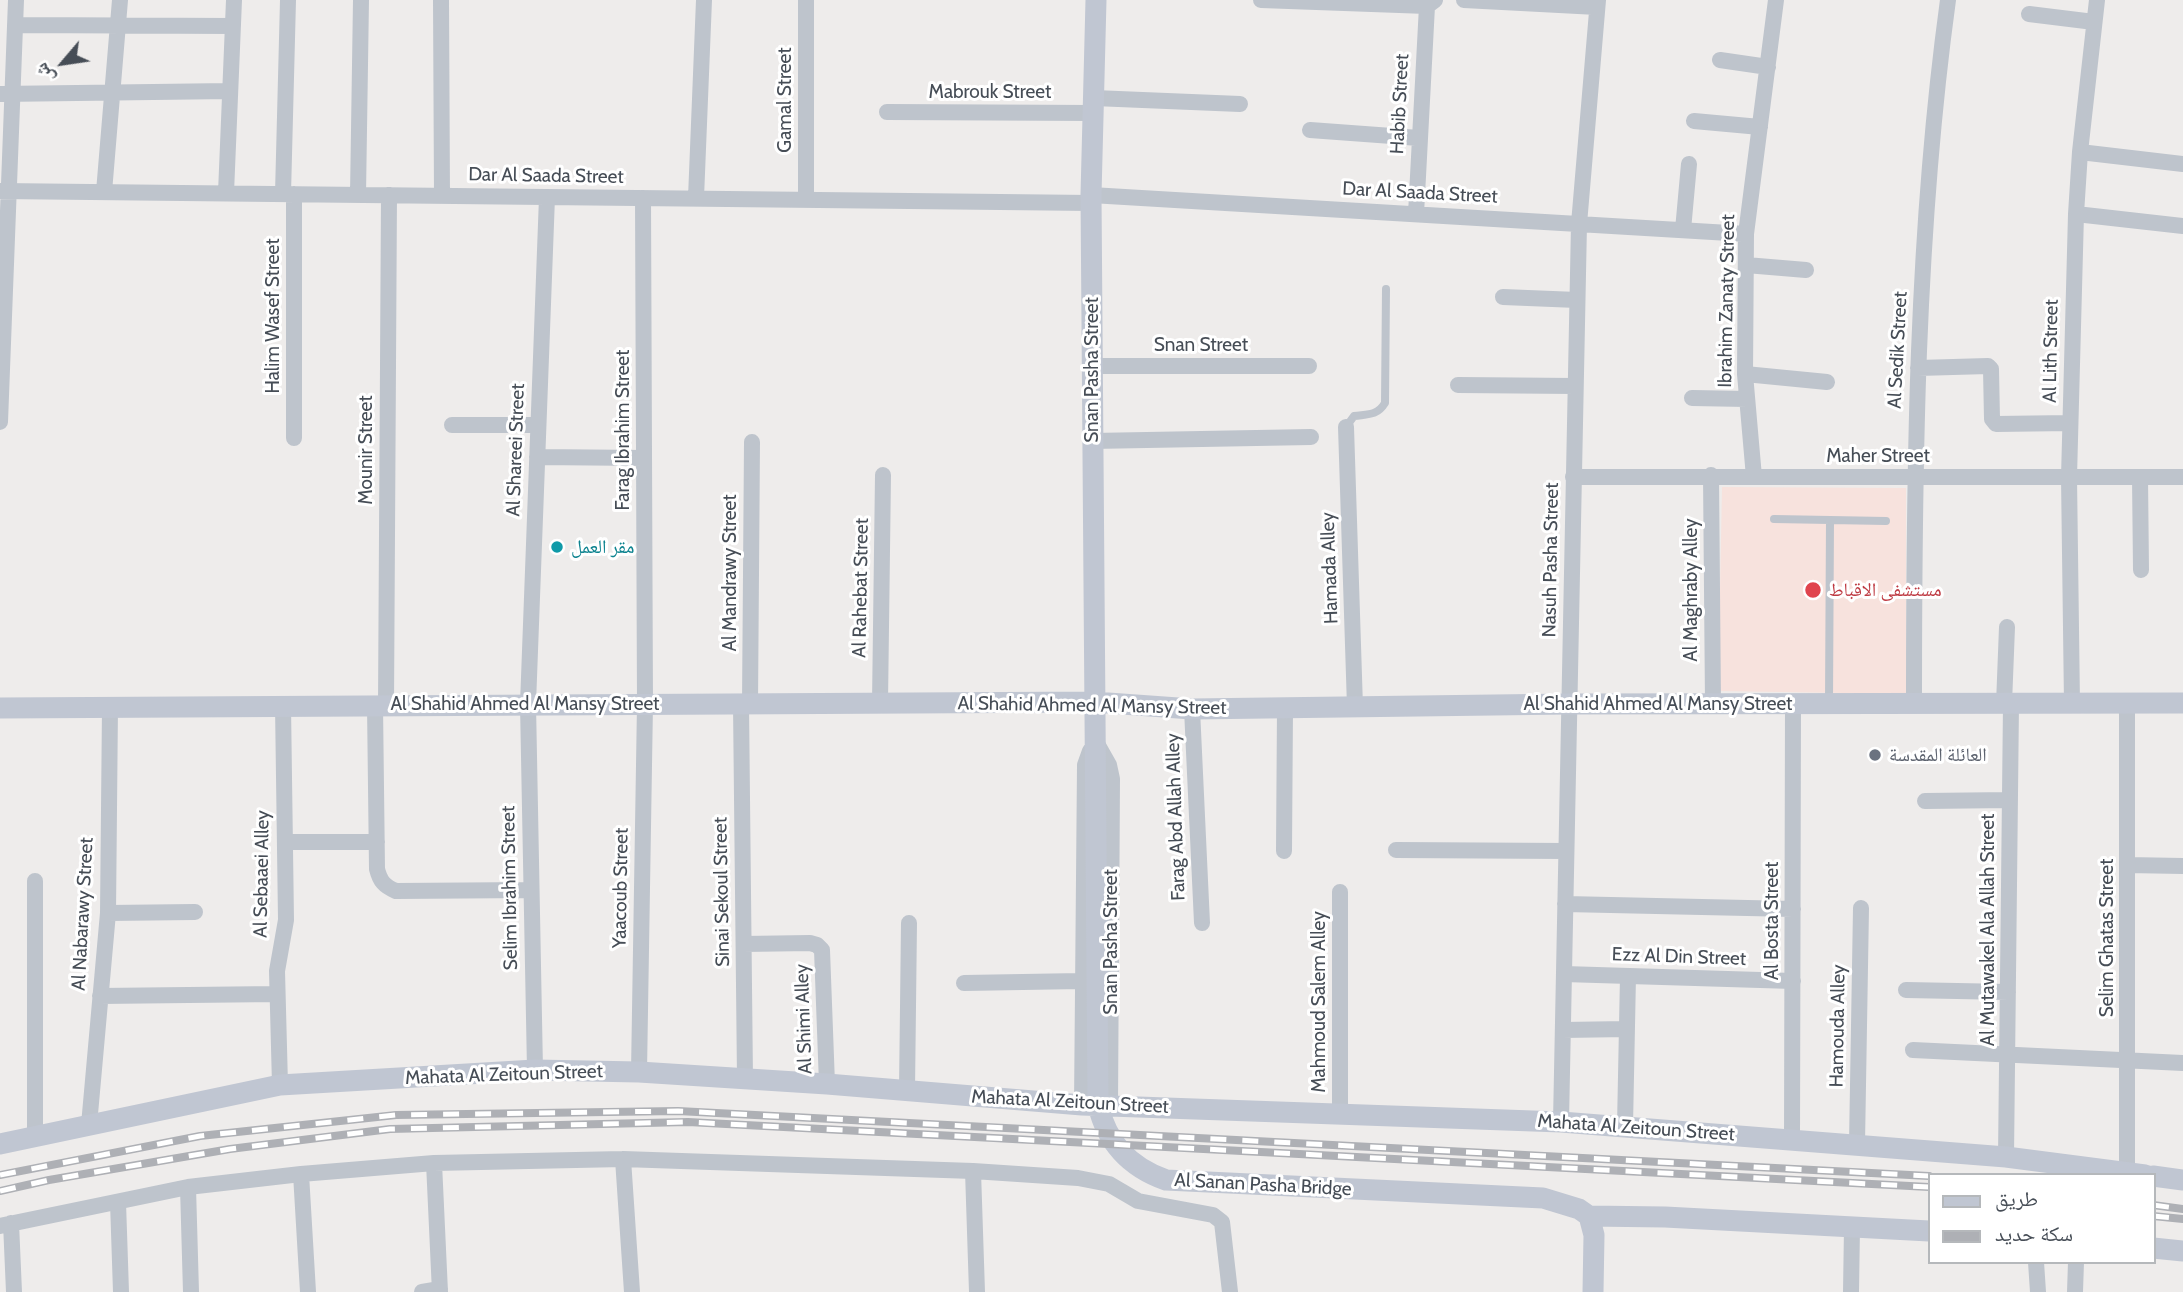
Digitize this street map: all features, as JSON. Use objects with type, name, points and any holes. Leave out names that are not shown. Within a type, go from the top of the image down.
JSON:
[{"type":"street","points":[[0,422],[7,94],[16,0]]},
{"type":"street","points":[[104,192],[120,0]]},
{"type":"street","points":[[226,193],[234,0]]},
{"type":"street","name":"Halim Wasef Street","points":[[288,0],[288,194],[294,438]]},
{"type":"street","points":[[358,195],[362,0]]},
{"type":"street","points":[[441,0],[442,195]]},
{"type":"street","points":[[696,198],[704,0]]},
{"type":"street","name":"Gamal Street","points":[[806,0],[806,200]]},
{"type":"street","name":"Snan Pasha Street","points":[[1094,769],[1091,199],[1096,0]]},
{"type":"street","points":[[1261,0],[1431,3]]},
{"type":"street","points":[[1464,0],[1598,4]]},
{"type":"street","name":"Ibrahim Zanaty Street","points":[[1754,477],[1745,374],[1746,234],[1776,0]]},
{"type":"street","name":"Al Sedik Street","points":[[1914,704],[1914,477],[1918,368],[1931,165],[1948,0]]},
{"type":"street","name":"Al Lith Street","points":[[2072,704],[2069,477],[2076,214],[2097,0]]},
{"type":"street","name":"Habib Street","points":[[1416,214],[1419,138],[1431,3]]},
{"type":"street","name":"Nasuh Pasha Street","points":[[1561,1122],[1578,224],[1598,4]]},
{"type":"street","points":[[2029,14],[2094,23]]},
{"type":"street","points":[[15,25],[233,26]]},
{"type":"street","points":[[1720,61],[1768,67]]},
{"type":"street","points":[[7,94],[230,91]]},
{"type":"street","name":"Mabrouk Street","points":[[887,113],[1093,105],[1240,104]]},
{"type":"street","points":[[1694,121],[1760,127]]},
{"type":"street","points":[[1310,130],[1419,138]]},
{"type":"street","points":[[2080,152],[2183,164]]},
{"type":"street","points":[[1683,230],[1689,164]]},
{"type":"street","name":"Dar Al Saada Street","points":[[5,191],[806,200],[1091,199],[1416,214],[1746,234]]},
{"type":"street","name":"Mounir Street","points":[[389,195],[377,842],[379,879],[386,887],[396,891],[531,890]]},
{"type":"street","name":"Al Shareei Street","points":[[528,704],[547,197]]},
{"type":"street","name":"Farag Ibrahim Street","points":[[643,198],[645,704]]},
{"type":"street","points":[[2076,214],[2183,226]]},
{"type":"street","points":[[1746,265],[1806,270]]},
{"type":"street","points":[[1503,297],[1577,300]]},
{"type":"street","name":"Snan Street","points":[[1092,366],[1309,366]]},
{"type":"street","points":[[1918,368],[1988,366],[1991,369],[1992,419],[1996,424],[2070,423]]},
{"type":"street","points":[[1745,374],[1827,382]]},
{"type":"street","points":[[1458,385],[1575,386]]},
{"type":"street","points":[[1692,397],[1747,400]]},
{"type":"street","points":[[452,425],[538,425]]},
{"type":"street","name":"Hamada Alley","points":[[1346,427],[1355,707]]},
{"type":"street","points":[[1092,441],[1311,437]]},
{"type":"street","name":"Al Mandrawy Street","points":[[745,704],[752,442]]},
{"type":"street","points":[[537,457],[644,458]]},
{"type":"street","name":"Al Rahebat Street","points":[[880,703],[883,475]]},
{"type":"street","name":"Al Maghraby Alley","points":[[1712,475],[1713,704]]},
{"type":"street","name":"Maher Street","points":[[1573,477],[2183,477]]},
{"type":"street","points":[[2140,477],[2141,570]]},
{"type":"street","name":"Al Mutawakel Ala Allah Street","points":[[2006,1157],[2010,800],[2007,627]]},
{"type":"street","name":"Al Shahid Ahmed Al Mansy Street","points":[[0,708],[1094,702],[1192,709],[1569,704],[2183,703]]},
{"type":"street","name":"Selim Ghatas Street","points":[[2127,703],[2128,1060],[2136,1173]]},
{"type":"street","name":"Selim Ibrahim Street","points":[[528,704],[535,1070]]},
{"type":"street","name":"Yaacoub Street","points":[[639,1072],[645,704]]},
{"type":"street","name":"Sinai Sekoul Street","points":[[745,704],[745,1079]]},
{"type":"street","name":"Al Bosta Street","points":[[1792,1139],[1793,704]]},
{"type":"street","name":"Al Sebaaei Alley","points":[[280,1085],[276,994],[286,920],[283,705]]},
{"type":"street","name":"Al Nabarawy Street","points":[[89,1125],[108,913],[110,706]]},
{"type":"street","points":[[1284,851],[1285,708]]},
{"type":"street","name":"Farag Abd Allah Alley","points":[[1192,709],[1202,923]]},
{"type":"street","name":"Snan Pasha Street","points":[[1082,1105],[1085,765],[1095,740]]},
{"type":"street","name":"Snan Pasha Street","points":[[1095,740],[1109,765],[1112,779],[1110,1106]]},
{"type":"street","name":"Al Sanan Pasha Bridge","points":[[1094,769],[1098,1105],[1108,1134],[1126,1158],[1152,1175],[1166,1180],[1543,1199],[1580,1209],[1589,1216]]},
{"type":"street","points":[[1925,801],[2010,800]]},
{"type":"street","points":[[285,842],[377,842]]},
{"type":"street","points":[[1396,850],[1566,851]]},
{"type":"street","points":[[2127,866],[2183,866]]},
{"type":"street","points":[[35,881],[35,1136]]},
{"type":"street","name":"Mahmoud Salem Alley","points":[[1339,892],[1340,1113]]},
{"type":"street","points":[[1565,904],[1793,908]]},
{"type":"street","name":"Hamouda Alley","points":[[1857,1144],[1861,908]]},
{"type":"street","points":[[108,913],[195,912]]},
{"type":"street","points":[[907,1090],[909,923]]},
{"type":"street","name":"Al Shimi Alley","points":[[744,944],[810,943],[822,950],[827,1084]]},
{"type":"street","name":"Ezz Al Din Street","points":[[1564,974],[1793,981]]},
{"type":"street","points":[[1625,1126],[1628,976]]},
{"type":"street","points":[[964,983],[1081,981]]},
{"type":"street","points":[[1906,990],[2008,992]]},
{"type":"street","points":[[100,996],[276,994]]},
{"type":"street","points":[[1563,1030],[1627,1029]]},
{"type":"street","points":[[1913,1050],[2183,1063]]},
{"type":"street","name":"Mahata Al Zeitoun Street","points":[[0,1144],[280,1085],[535,1070],[639,1072],[827,1084],[1082,1105],[1625,1126],[2006,1157],[2136,1173]]},
{"type":"street","points":[[623,1159],[632,1292]]},
{"type":"street","points":[[14,1292],[6,1224],[188,1187],[301,1174],[434,1163],[623,1159],[973,1171],[1078,1178],[1109,1184],[1138,1201],[1213,1215],[1222,1222],[1230,1292]]},
{"type":"street","points":[[422,1292],[440,1291],[434,1163]]},
{"type":"street","points":[[973,1171],[976,1292]]},
{"type":"street","points":[[301,1174],[308,1292]]},
{"type":"street","points":[[2155,1176],[2183,1180]]},
{"type":"street","points":[[188,1187],[191,1292]]},
{"type":"street","points":[[118,1202],[121,1292]]},
{"type":"street","points":[[1593,1292],[1594,1235],[1589,1216],[1665,1217],[1927,1231]]},
{"type":"street","points":[[1851,1292],[1852,1227]]},
{"type":"street","points":[[2155,1248],[2183,1251]]},
{"type":"street","points":[[2036,1264],[2038,1292]]},
{"type":"street","points":[[2075,1292],[2076,1264]]},
{"type":"lane","points":[[1346,427],[1354,416],[1377,413],[1385,403],[1386,289]]},
{"type":"lane","points":[[1774,519],[1886,521]]},
{"type":"lane","points":[[1829,704],[1830,520]]},
{"type":"shaded area","name":"مستشفى الاقباط","points":[[1722,487],[1906,488],[1906,694],[1718,691]]},
{"type":"railway","points":[[0,1175],[200,1136],[396,1115],[678,1111],[1927,1176]]},
{"type":"railway","points":[[0,1191],[230,1149],[390,1129],[688,1122],[1927,1187]]},
{"type":"railway","points":[[2155,1205],[2183,1209]]},
{"type":"railway","points":[[2155,1216],[2183,1219]]},
{"type":"place","name":"مقر العمل","points":[[557,547]]},
{"type":"place","name":"مستشفى الاقباط","points":[[1813,590]]},
{"type":"place","name":"العائلة المقدسة","points":[[1875,755]]}]
